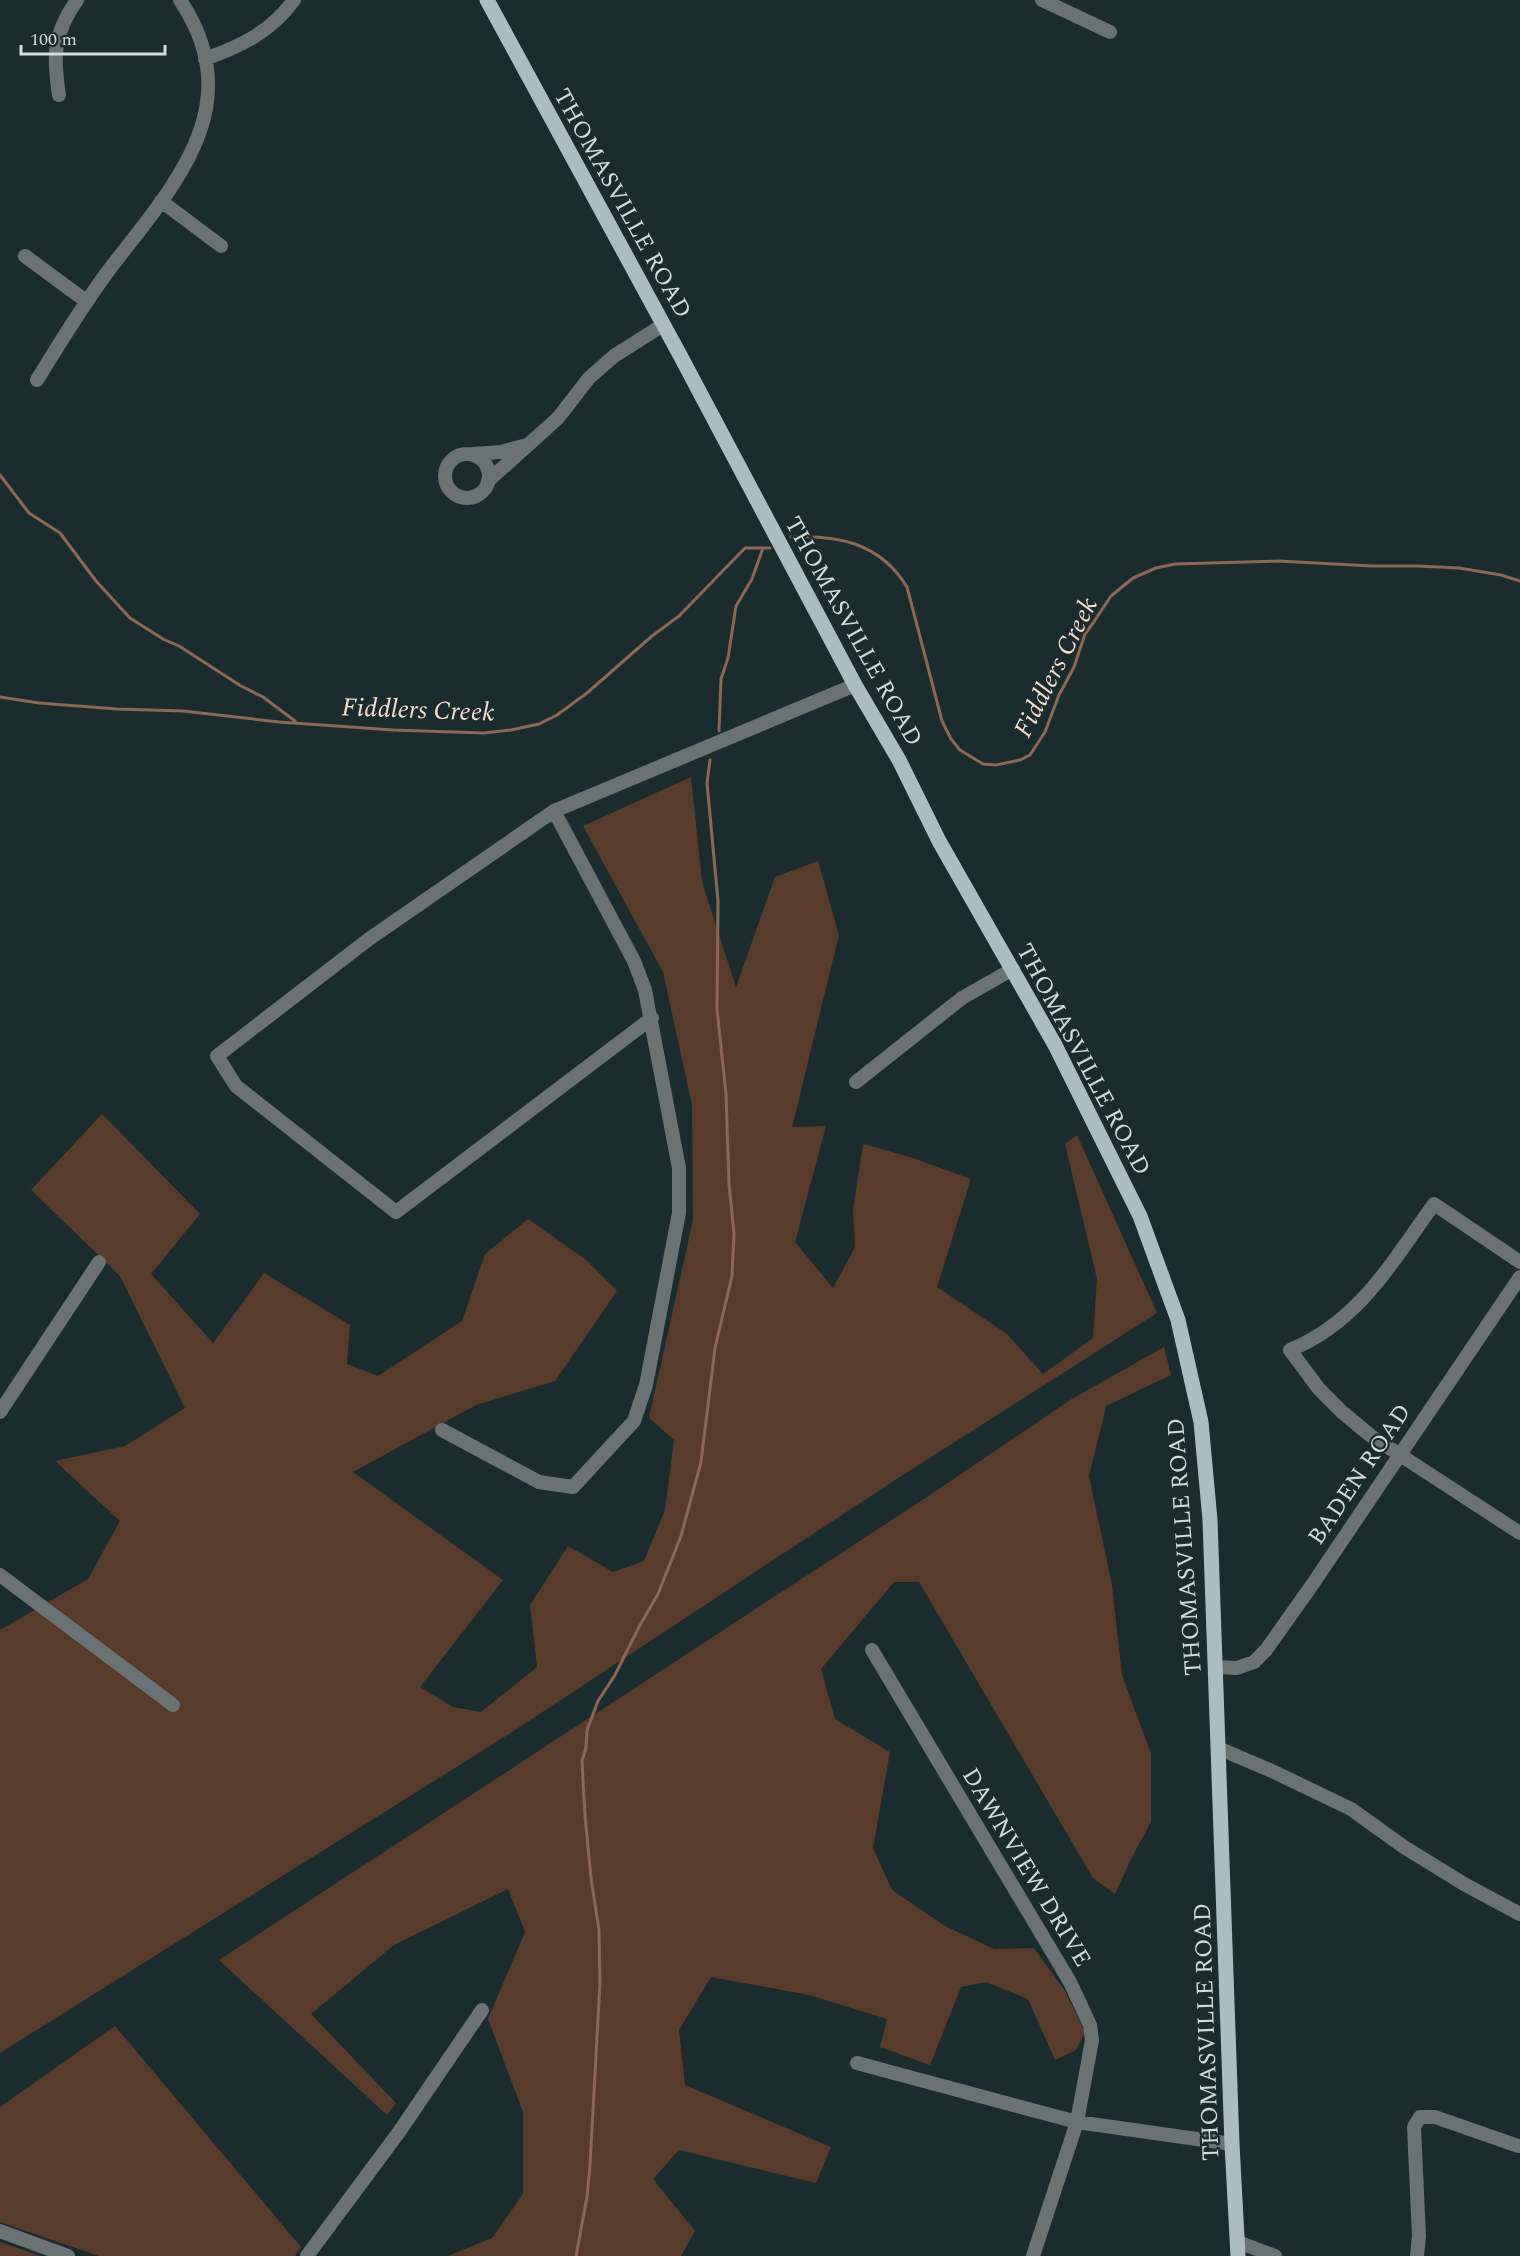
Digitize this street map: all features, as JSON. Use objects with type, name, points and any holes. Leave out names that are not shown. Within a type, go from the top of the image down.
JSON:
[{"type":"main road","name":"THOMASVILLE ROAD","points":[[487,0],[855,685],[899,760],[939,841],[1055,1046],[1140,1216],[1178,1320],[1201,1422],[1210,1520],[1232,2144],[1238,2249]]},
{"type":"street","points":[[59,94],[54,60],[56,46],[66,18],[77,0]]},
{"type":"street","points":[[37,380],[86,301],[161,201],[190,158],[202,129],[207,91],[205,59],[194,24],[180,0]]},
{"type":"street","points":[[205,59],[237,48],[254,39],[277,21],[294,0]]},
{"type":"street","points":[[1042,0],[1110,32]]},
{"type":"street","points":[[161,201],[221,246]]},
{"type":"street","points":[[25,256],[86,301]]},
{"type":"street","points":[[527,445],[501,452],[463,454],[453,458],[447,465],[444,475],[446,485],[452,493],[461,498],[471,498],[480,494],[504,465],[519,455],[558,418],[589,378],[614,356],[663,325]]},
{"type":"street","points":[[473,454],[482,459],[488,467],[489,481]]},
{"type":"street","points":[[652,1018],[396,1212],[236,1086],[217,1056],[369,939],[554,811],[855,685]]},
{"type":"street","points":[[442,1430],[539,1482],[573,1488],[634,1421],[646,1385],[679,1213],[679,1168],[645,990],[634,962],[554,811]]},
{"type":"street","points":[[856,1082],[962,998],[1013,969]]},
{"type":"street","points":[[1520,1262],[1434,1204],[1364,1300],[1338,1323],[1308,1342],[1290,1350],[1319,1389],[1371,1436],[1520,1533]]},
{"type":"street","points":[[0,1412],[99,1262]]},
{"type":"street","name":"BADEN ROAD","points":[[1216,1667],[1237,1668],[1254,1662],[1266,1650],[1520,1277]]},
{"type":"street","points":[[0,1575],[173,1705]]},
{"type":"street","name":"DAWNVIEW DRIVE","points":[[872,1650],[1070,1982],[1090,2025],[1092,2040],[1077,2122],[1033,2256]]},
{"type":"street","points":[[1218,1748],[1352,1809],[1404,1847],[1464,1884],[1520,1914]]},
{"type":"street","points":[[307,2256],[393,2140],[482,2010]]},
{"type":"street","points":[[857,2063],[1077,2122],[1232,2144]]},
{"type":"street","points":[[1417,2256],[1419,2236],[1414,2127],[1420,2117],[1434,2117],[1518,2146]]},
{"type":"street","points":[[0,2231],[68,2256]]},
{"type":"street","points":[[1238,2249],[1275,2256]]},
{"type":"shaded area","points":[[691,777],[702,882],[736,987],[775,877],[818,861],[839,935],[792,1127],[826,1126],[795,1242],[833,1288],[855,1247],[853,1210],[863,1144],[910,1157],[971,1179],[937,1287],[1007,1334],[1043,1374],[1093,1338],[1097,1279],[1065,1144],[1077,1135],[1157,1313],[892,1482],[509,1734],[0,2053],[0,1630],[88,1579],[120,1521],[55,1461],[125,1446],[185,1408],[120,1276],[31,1190],[102,1114],[200,1214],[151,1274],[213,1343],[264,1273],[350,1325],[347,1364],[378,1376],[462,1321],[485,1254],[528,1219],[585,1259],[617,1291],[555,1381],[476,1405],[353,1472],[503,1580],[420,1687],[453,1707],[481,1712],[537,1667],[530,1605],[568,1546],[613,1572],[644,1561],[665,1510],[674,1440],[649,1418],[693,1220],[692,1105],[663,972],[583,826]]},
{"type":"shaded area","points":[[1164,1347],[1171,1375],[1106,1406],[1089,1476],[1112,1585],[1122,1675],[1151,1754],[1151,1822],[1115,1894],[1093,1878],[919,1582],[894,1582],[821,1669],[835,1719],[890,1752],[873,1848],[892,1890],[945,1926],[994,1949],[1034,1948],[1065,1991],[1085,2032],[1076,2050],[1055,2060],[1028,1999],[986,1982],[961,1987],[930,2065],[880,2047],[887,2019],[809,1995],[711,1977],[679,2030],[685,2085],[831,2147],[816,2183],[679,2150],[653,2179],[695,2231],[681,2256],[448,2256],[492,2238],[523,2194],[523,2112],[488,2019],[525,1932],[508,1889],[394,1945],[311,2014],[396,2103],[387,2115],[219,1960],[933,1493],[1070,1400]]},
{"type":"shaded area","points":[[115,2026],[301,2247],[295,2256],[99,2256],[0,2222],[0,2107]]},
{"type":"shaded area","points":[[0,2242],[40,2256],[0,2256]]},
{"type":"waterway","points":[[0,475],[29,513],[60,533],[96,581],[130,618],[263,697],[295,721]]},
{"type":"waterway","name":"Fiddlers Creek","points":[[791,537],[842,540],[871,551],[896,572],[907,587],[942,721],[951,739],[960,750],[983,764],[996,765],[1020,760],[1030,755],[1045,732],[1059,695],[1074,667],[1085,634],[1111,596],[1133,578],[1156,568],[1175,564],[1279,561],[1459,568],[1501,575],[1520,581]]},
{"type":"waterway","name":"Fiddlers Creek","points":[[0,697],[39,703],[183,711],[279,722],[393,730],[484,733],[511,730],[539,724],[557,715],[587,693],[652,636],[679,616],[745,548],[770,548]]},
{"type":"waterway","points":[[719,731],[721,679],[728,658],[736,606],[752,579],[763,548]]},
{"type":"waterway","points":[[576,2256],[587,2197],[590,2165],[600,1983],[599,1930],[591,1878],[582,1761],[586,1748],[587,1730],[598,1701],[615,1675],[658,1594],[681,1536],[701,1462],[715,1348],[732,1276],[734,1234],[729,1184],[726,1094],[717,1009],[718,901],[707,783],[710,760]]}]
